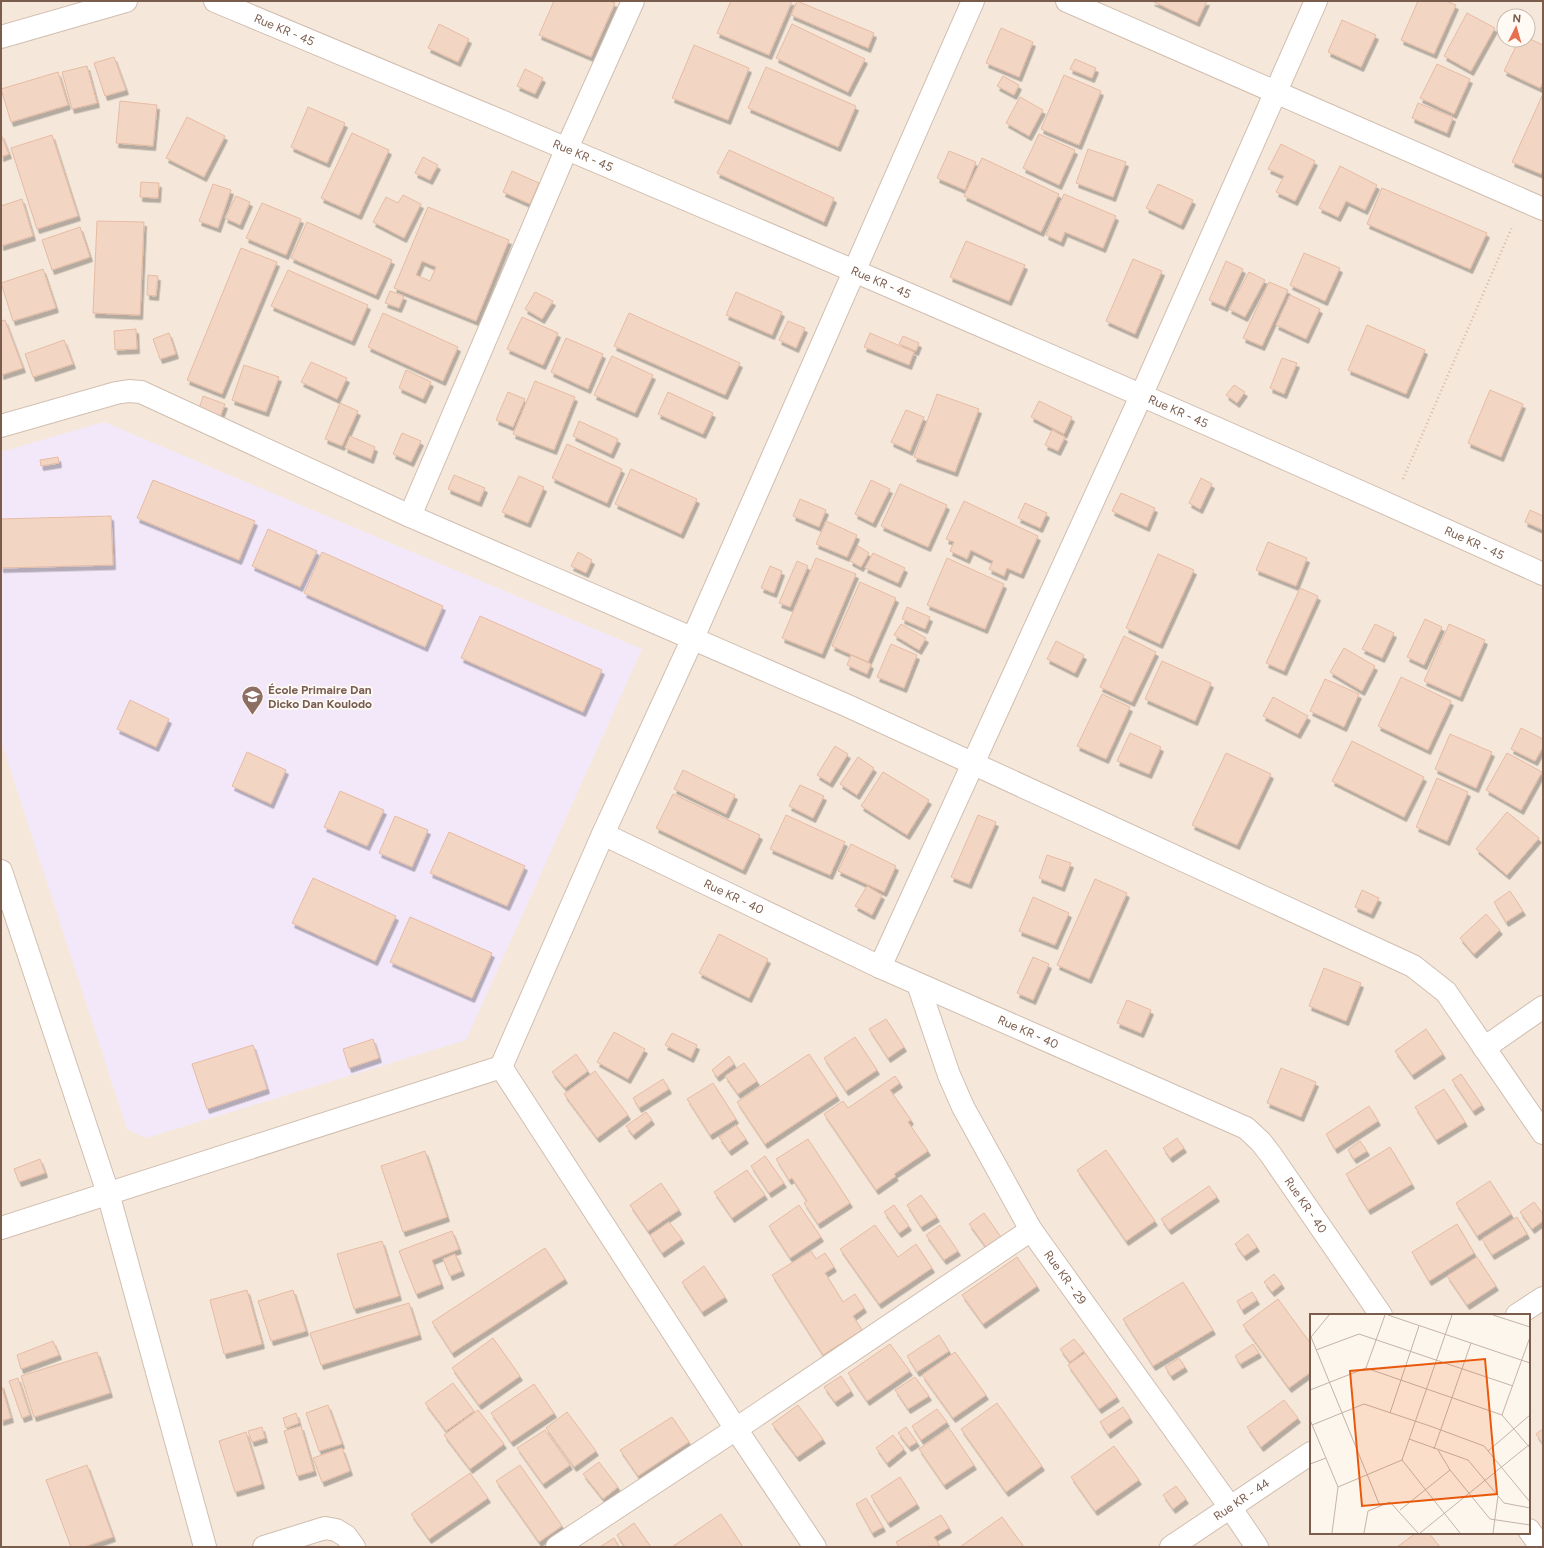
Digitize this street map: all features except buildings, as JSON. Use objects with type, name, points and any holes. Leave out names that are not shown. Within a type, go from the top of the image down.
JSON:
[{"type":"street","points":[[1,37],[126,1]]},
{"type":"street","name":"Rue KR - 45","points":[[215,1],[854,270],[1392,505],[1543,574]]},
{"type":"street","points":[[410,516],[567,148],[633,1]]},
{"type":"street","points":[[1,1228],[501,1067],[603,834],[693,638],[973,1]]},
{"type":"street","points":[[1067,1],[1543,209]]},
{"type":"street","points":[[880,967],[1141,396],[1316,1]]},
{"type":"street","points":[[1,426],[116,393],[129,391],[141,392],[410,516],[848,706],[973,763],[1413,966],[1446,992],[1543,1133]]},
{"type":"street","name":"Rue KR - 40","points":[[603,834],[880,967],[1246,1128],[1261,1142],[1271,1155],[1380,1314]]},
{"type":"street","points":[[1,871],[108,1193],[205,1547]]},
{"type":"street","name":"Rue KR - 29","points":[[918,984],[949,1075],[963,1107],[1031,1230],[1230,1507],[1256,1547]]},
{"type":"street","points":[[1484,1048],[1543,1007]]},
{"type":"street","points":[[501,1067],[736,1429],[815,1547]]},
{"type":"street","points":[[557,1547],[736,1429],[1031,1230]]},
{"type":"street","points":[[1519,1314],[1543,1298]]},
{"type":"street","name":"Rue KR - 44","points":[[1171,1547],[1310,1454]]},
{"type":"street","points":[[264,1547],[324,1528],[336,1530],[346,1536],[354,1547]]},
{"type":"street","points":[[1530,1531],[1541,1547]]},
{"type":"path","points":[[1392,505],[1523,201]]},
{"type":"shaded area","points":[[1,1],[1543,1],[1543,1547],[1,1547]]},
{"type":"shaded area","points":[[104,422],[642,649],[466,1040],[146,1138],[127,1129],[1,741],[1,452]]},
{"type":"place","name":"École Primaire Dan Dicko Dan Koulodo","points":[[252,716]]}]
